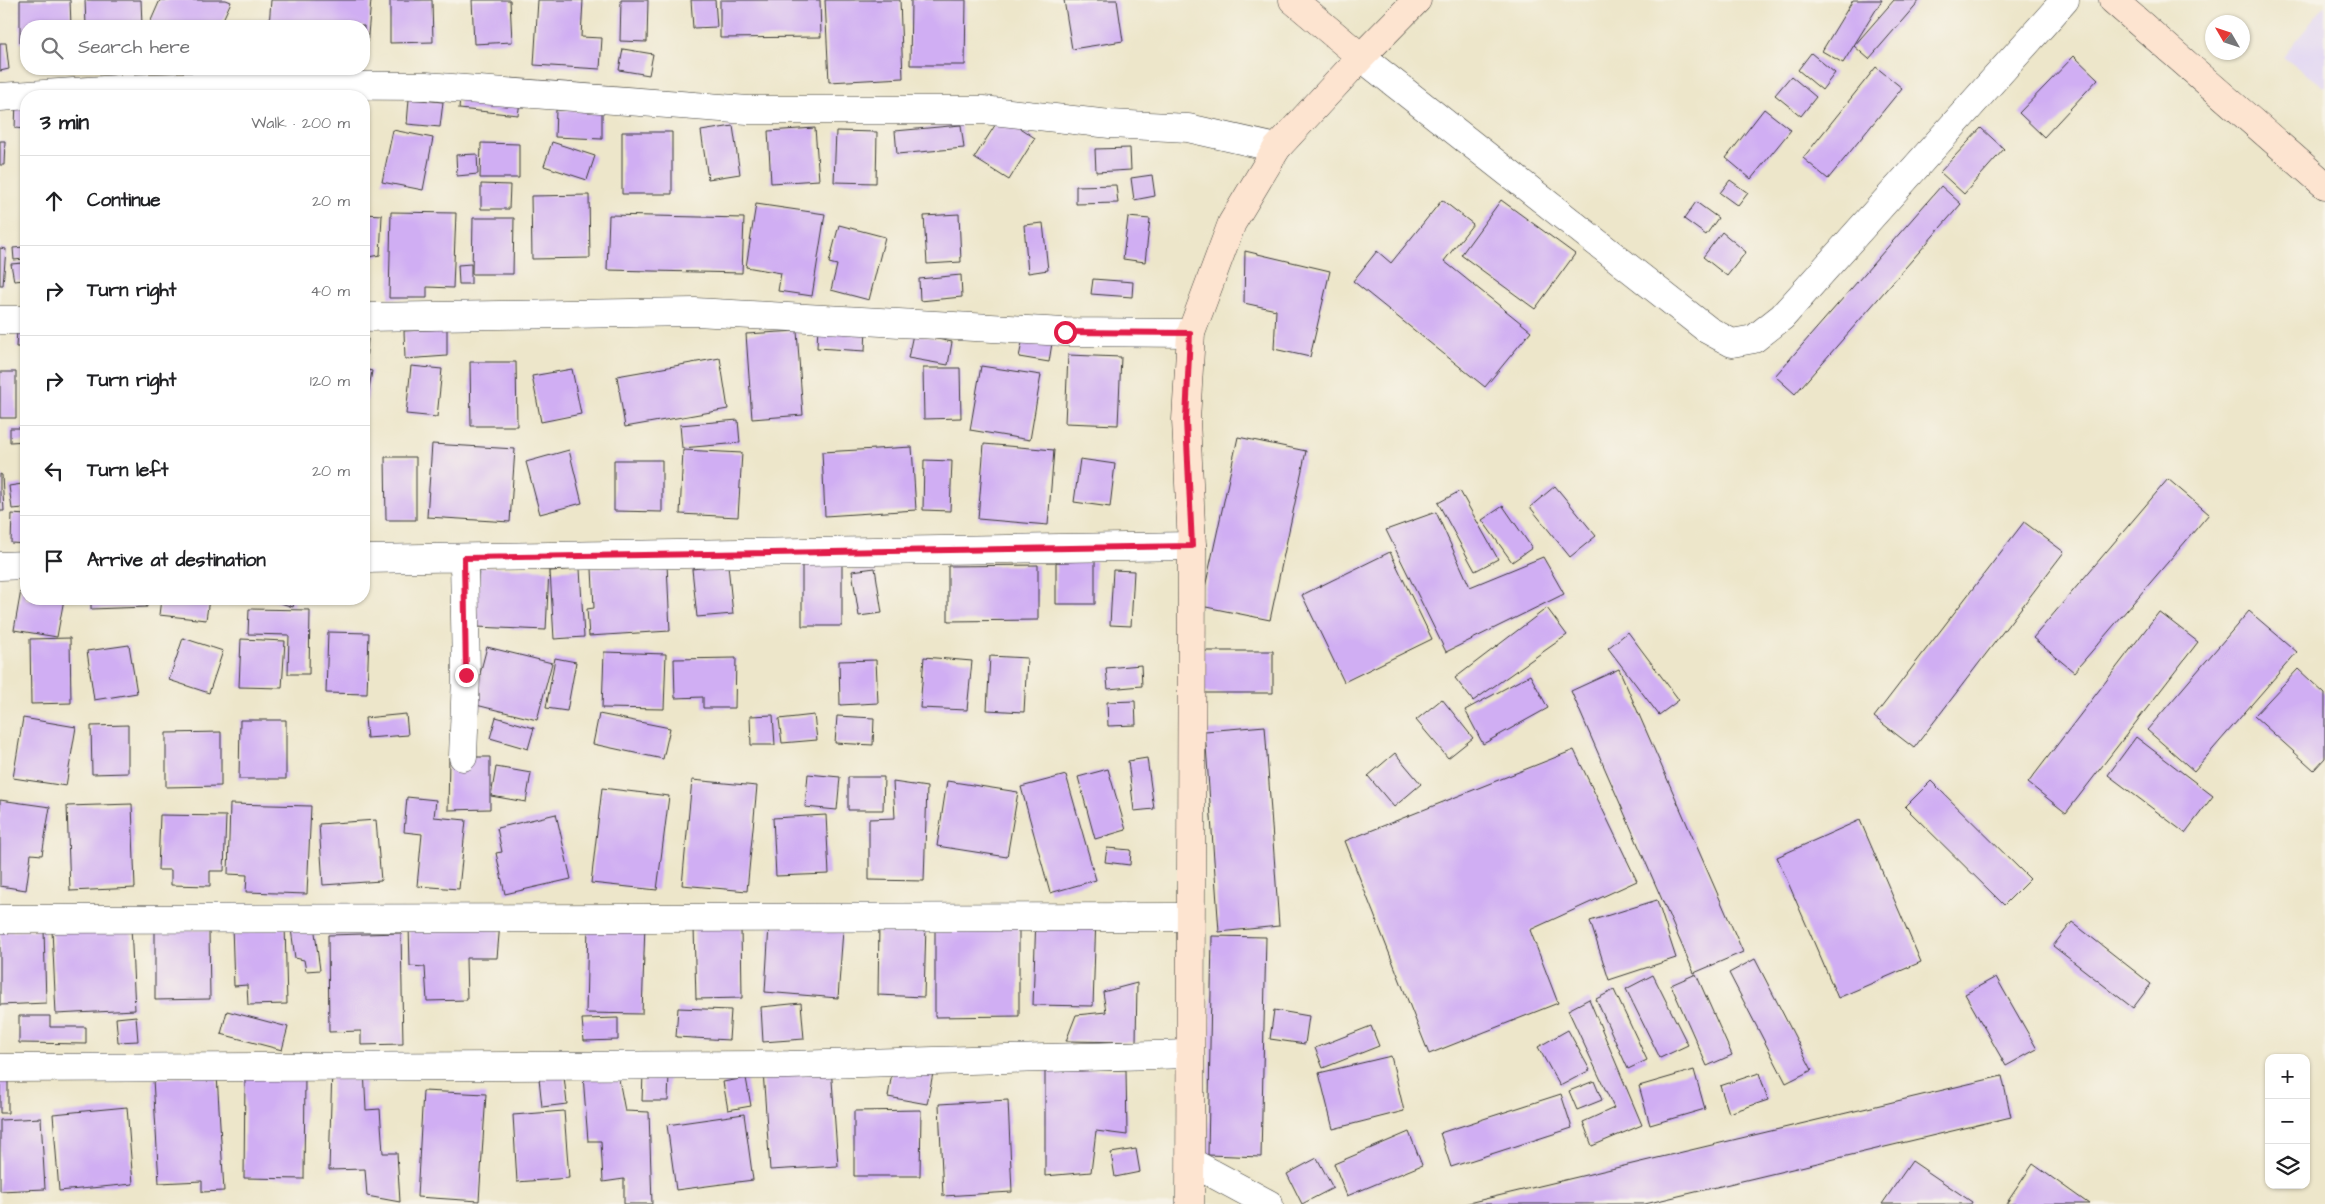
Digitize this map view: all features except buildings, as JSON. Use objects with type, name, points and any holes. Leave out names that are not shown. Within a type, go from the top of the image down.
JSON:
[{"type":"street","points":[[1293,0],[1361,57],[1708,330],[1732,343],[1754,339],[1782,318],[2065,0]]},
{"type":"street","points":[[1190,1204],[1192,546],[1186,420],[1190,333],[1232,223],[1276,148],[1417,0]]},
{"type":"street","points":[[2113,0],[2325,185]]},
{"type":"street","points":[[92,90],[241,84],[426,86],[748,110],[983,110],[1110,124],[1188,128],[1276,148]]},
{"type":"street","points":[[0,97],[20,95]]},
{"type":"street","points":[[370,317],[695,312],[1065,332],[1190,333]]},
{"type":"street","points":[[0,320],[20,320]]},
{"type":"street","points":[[370,559],[1192,546]]},
{"type":"street","points":[[463,757],[466,675],[464,558]]},
{"type":"street","points":[[0,566],[20,565]]},
{"type":"street","points":[[0,918],[1190,917]]},
{"type":"street","points":[[0,1068],[790,1065],[1190,1054]]},
{"type":"street","points":[[1191,1162],[1269,1204]]},
{"type":"shaded area","points":[[2325,5],[2325,88],[2283,57]]},
{"type":"route","points":[[466,675],[464,558],[1192,546],[1186,420],[1190,333],[1065,332]]}]
